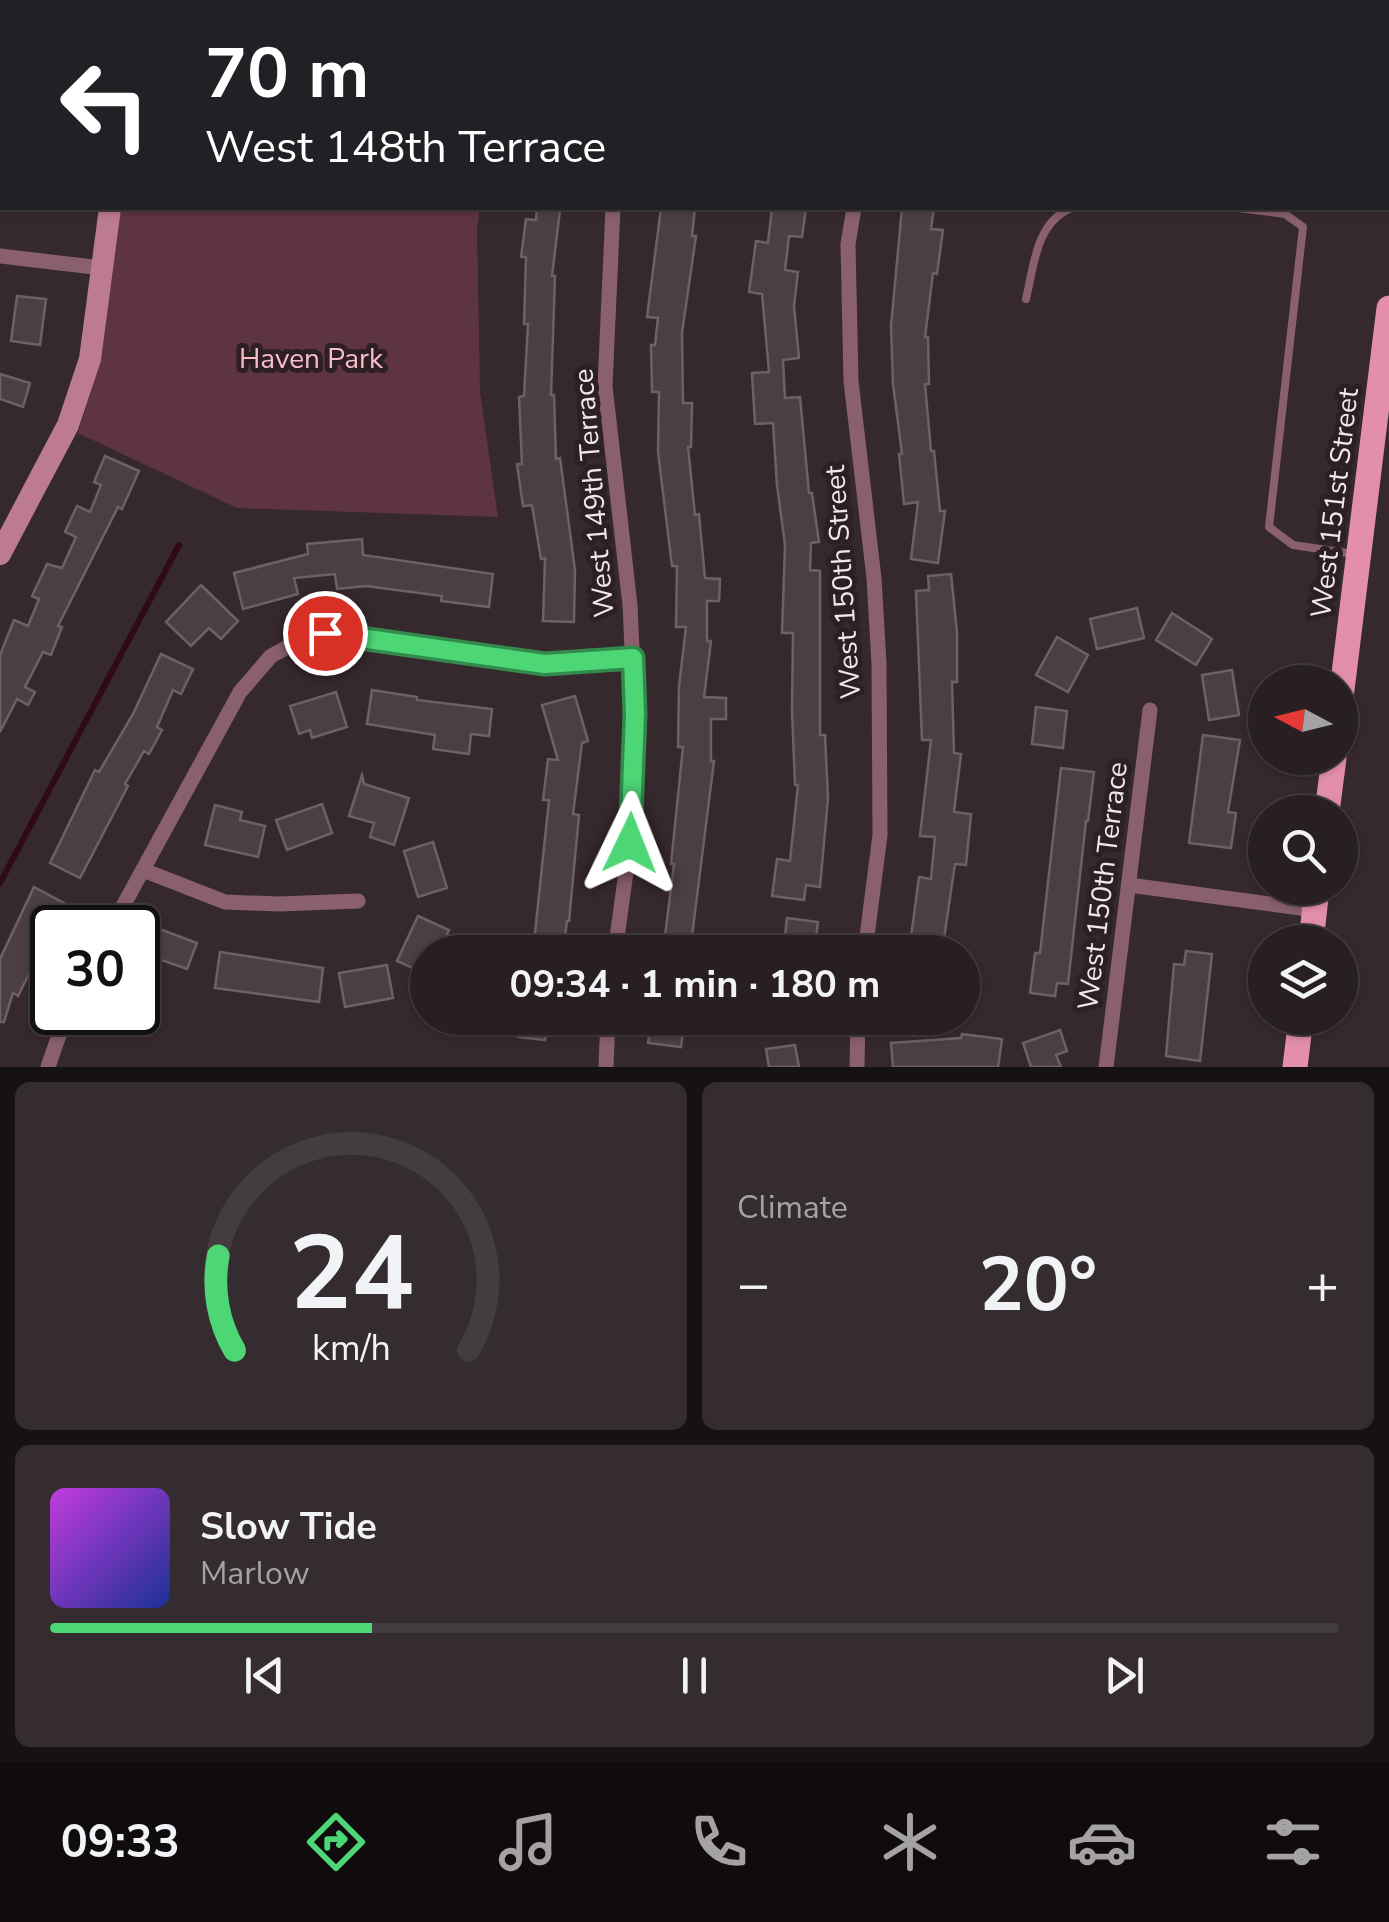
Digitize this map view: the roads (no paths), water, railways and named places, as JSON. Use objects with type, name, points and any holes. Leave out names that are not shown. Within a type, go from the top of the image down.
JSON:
[{"type":"main road","name":"West 151st Street","points":[[1345,665],[1359,555],[1381,438],[1389,308]]},
{"type":"main road","points":[[1296,1067],[1300,1035]]},
{"type":"street","points":[[0,554],[68,426],[90,359],[110,210]]},
{"type":"street","name":"West 149th Terrace","points":[[613,210],[605,386],[630,605],[635,714],[630,843],[617,935]]},
{"type":"street","name":"West 150th Street","points":[[854,210],[848,244],[851,381],[874,578],[879,664],[880,835],[867,935]]},
{"type":"street","points":[[0,256],[102,268]]},
{"type":"street","points":[[124,905],[240,692],[271,656],[298,641],[325,633],[545,664],[633,658]]},
{"type":"street","name":"West 150th Terrace","points":[[1106,1067],[1150,710]]},
{"type":"street","points":[[143,870],[226,902],[358,901]]},
{"type":"street","points":[[1129,885],[1248,893]]},
{"type":"street","points":[[48,1067],[59,1035]]},
{"type":"street","points":[[606,1067],[607,1035]]},
{"type":"street","points":[[857,1067],[858,1035]]},
{"type":"lane","points":[[1026,299],[1041,238],[1056,214],[1066,210]]},
{"type":"lane","points":[[1254,210],[1285,214],[1303,227],[1268,527],[1293,545],[1359,555]]},
{"type":"waterway","points":[[0,883],[179,545]]},
{"type":"park label","name":"Haven Park","points":[[311,359]]}]
